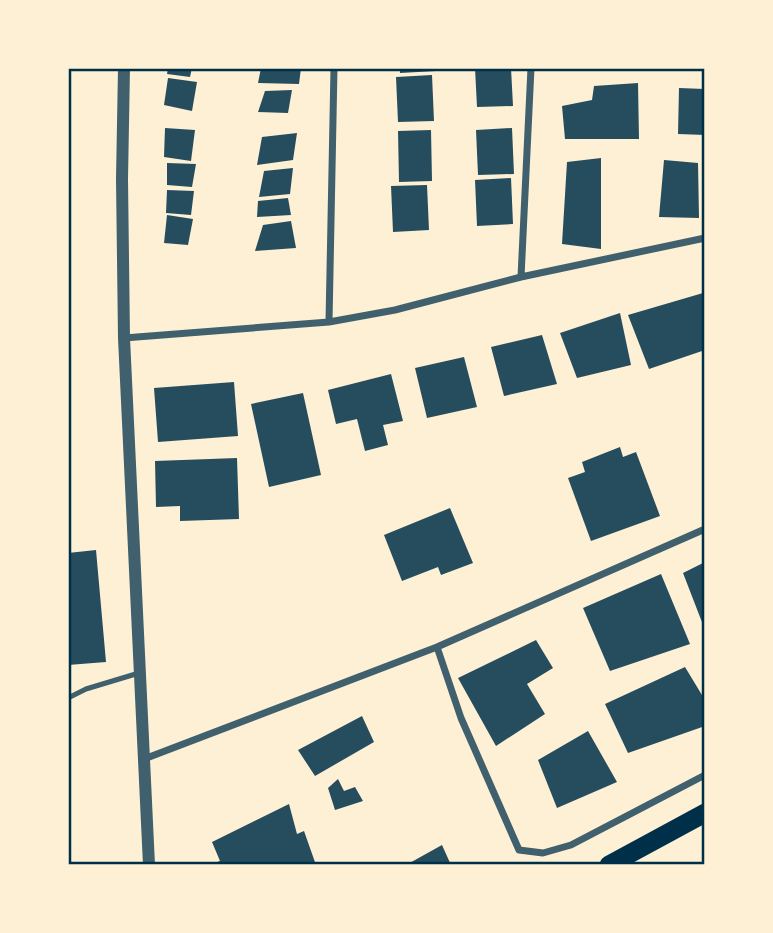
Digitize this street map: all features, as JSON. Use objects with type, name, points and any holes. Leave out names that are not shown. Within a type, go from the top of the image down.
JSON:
[{"type":"highway","points":[[609,865],[705,813]]},
{"type":"street","points":[[124,68],[124,338],[149,865]]},
{"type":"street","points":[[329,322],[334,68]]},
{"type":"street","points":[[521,277],[531,68]]},
{"type":"street","points":[[124,338],[329,322],[395,310],[521,277],[705,238]]},
{"type":"street","points":[[143,760],[437,647],[705,529]]},
{"type":"street","points":[[437,647],[461,719],[519,850],[542,853],[571,845],[705,775]]},
{"type":"lane","points":[[68,698],[86,689],[139,673]]},
{"type":"building","points":[[168,68],[192,68],[190,77],[167,74]]},
{"type":"building","points":[[261,68],[301,68],[299,84],[258,83]]},
{"type":"building","points":[[400,68],[436,68],[436,71],[400,73]]},
{"type":"building","points":[[475,68],[511,68],[513,106],[477,107]]},
{"type":"building","points":[[432,75],[434,121],[398,122],[396,77]]},
{"type":"building","points":[[168,78],[197,82],[192,111],[164,105]]},
{"type":"building","points":[[638,83],[639,139],[565,139],[562,106],[592,100],[594,86]]},
{"type":"building","points":[[679,88],[705,89],[705,135],[678,134]]},
{"type":"building","points":[[292,90],[288,113],[258,112],[265,91]]},
{"type":"building","points":[[165,128],[195,130],[191,161],[164,157]]},
{"type":"building","points":[[512,128],[514,174],[478,175],[476,130]]},
{"type":"building","points":[[431,130],[432,181],[399,182],[398,131]]},
{"type":"building","points":[[297,133],[293,160],[257,165],[262,137]]},
{"type":"building","points":[[601,158],[601,249],[562,244],[567,162]]},
{"type":"building","points":[[664,160],[698,163],[699,218],[659,217]]},
{"type":"building","points":[[167,163],[196,164],[192,187],[167,185]]},
{"type":"building","points":[[293,168],[290,194],[259,197],[264,171]]},
{"type":"building","points":[[511,178],[513,224],[477,226],[475,180]]},
{"type":"building","points":[[427,185],[429,230],[393,232],[391,186]]},
{"type":"building","points":[[167,190],[194,191],[191,215],[166,213]]},
{"type":"building","points":[[288,198],[291,215],[257,217],[258,201]]},
{"type":"building","points":[[167,215],[193,219],[188,245],[164,243]]},
{"type":"building","points":[[291,221],[296,248],[255,251],[263,225]]},
{"type":"building","points":[[703,293],[705,350],[649,369],[628,315]]},
{"type":"building","points":[[620,313],[631,365],[577,378],[560,333]]},
{"type":"building","points":[[542,335],[557,384],[504,396],[491,347]]},
{"type":"building","points":[[464,357],[477,407],[427,418],[415,368]]},
{"type":"building","points":[[391,374],[403,421],[383,425],[388,445],[365,451],[357,419],[336,424],[328,390]]},
{"type":"building","points":[[234,382],[238,436],[158,442],[154,388]]},
{"type":"building","points":[[303,393],[321,475],[269,487],[251,404]]},
{"type":"building","points":[[620,447],[623,457],[636,452],[660,516],[591,541],[568,478],[585,472],[582,462]]},
{"type":"building","points":[[237,458],[239,519],[180,521],[180,506],[156,507],[155,461]]},
{"type":"building","points":[[450,508],[473,563],[441,575],[438,567],[402,581],[384,535]]},
{"type":"building","points":[[96,550],[106,662],[68,665],[68,553]]},
{"type":"building","points":[[705,562],[705,630],[683,573]]},
{"type":"building","points":[[661,574],[690,644],[610,671],[583,608]]},
{"type":"building","points":[[536,640],[553,668],[527,684],[545,714],[496,746],[458,678]]},
{"type":"building","points":[[685,667],[705,700],[705,726],[628,753],[605,704]]},
{"type":"building","points":[[362,716],[374,742],[315,776],[298,750]]},
{"type":"building","points":[[588,731],[617,782],[557,808],[538,760]]},
{"type":"building","points":[[338,779],[344,791],[355,787],[363,801],[335,810],[328,788]]},
{"type":"building","points":[[289,804],[297,834],[304,831],[316,865],[209,865],[220,861],[212,842]]},
{"type":"building","points":[[442,845],[451,865],[406,865]]}]
